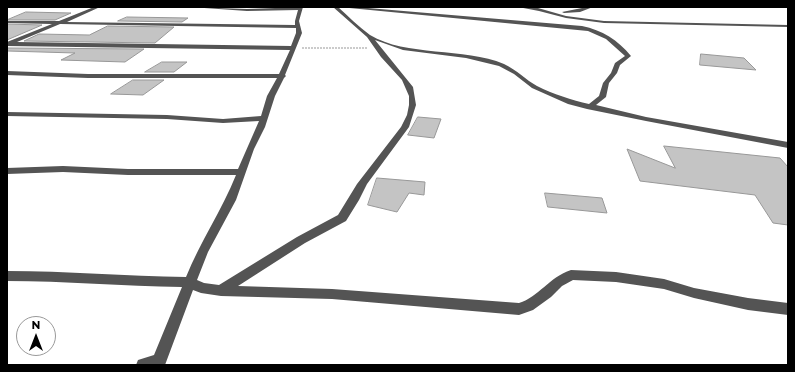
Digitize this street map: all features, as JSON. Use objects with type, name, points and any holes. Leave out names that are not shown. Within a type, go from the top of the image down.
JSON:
[{"type":"street","points":[[7,44],[98,7]]},
{"type":"street","points":[[153,363],[202,252],[231,200],[276,85],[282,76],[299,33],[298,27],[300,8],[247,10],[192,7]]},
{"type":"street","points":[[221,291],[301,240],[342,218],[354,200],[362,184],[411,117],[413,106],[409,84],[400,72],[377,48],[369,36],[335,7]]},
{"type":"street","points":[[341,7],[598,31],[622,48],[628,56],[617,64],[614,73],[606,83],[602,97],[590,107]]},
{"type":"street","points":[[520,7],[573,12],[585,10],[591,7]]},
{"type":"street","points":[[538,9],[566,17],[604,22],[788,26]]},
{"type":"street","points":[[7,22],[298,27]]},
{"type":"street","points":[[369,36],[403,48],[466,56],[501,65],[516,73],[534,87],[571,102],[590,107],[788,145]]},
{"type":"street","points":[[7,44],[293,48]]},
{"type":"street","points":[[7,73],[128,76],[282,76]]},
{"type":"street","points":[[7,114],[167,117],[223,121],[263,118]]},
{"type":"street","points":[[7,171],[63,169],[128,172],[242,172]]},
{"type":"street","points":[[7,276],[56,276],[122,281],[190,282],[201,288],[221,291],[332,294],[519,309],[528,306],[546,293],[557,282],[571,275],[616,277],[664,284],[694,293],[733,301],[788,309]]},
{"type":"path","points":[[293,48],[377,48]]},
{"type":"building","points":[[26,12],[71,13],[55,20],[7,20]]},
{"type":"building","points":[[127,17],[188,18],[182,22],[118,21]]},
{"type":"building","points":[[7,24],[42,25],[7,40]]},
{"type":"building","points":[[108,26],[174,27],[155,43],[24,41],[39,34],[89,35]]},
{"type":"building","points":[[7,48],[144,49],[125,62],[61,60],[75,53],[7,51]]},
{"type":"building","points":[[701,54],[744,58],[756,70],[700,65]]},
{"type":"building","points":[[162,62],[187,62],[174,72],[145,72]]},
{"type":"building","points":[[133,80],[164,80],[143,95],[111,94]]},
{"type":"building","points":[[418,117],[441,119],[434,138],[408,135]]},
{"type":"building","points":[[664,146],[780,158],[788,167],[788,225],[773,223],[755,195],[640,181],[627,149],[675,168]]},
{"type":"building","points":[[377,178],[425,182],[424,195],[409,193],[397,212],[368,205]]},
{"type":"building","points":[[545,193],[602,198],[607,213],[548,207]]}]
